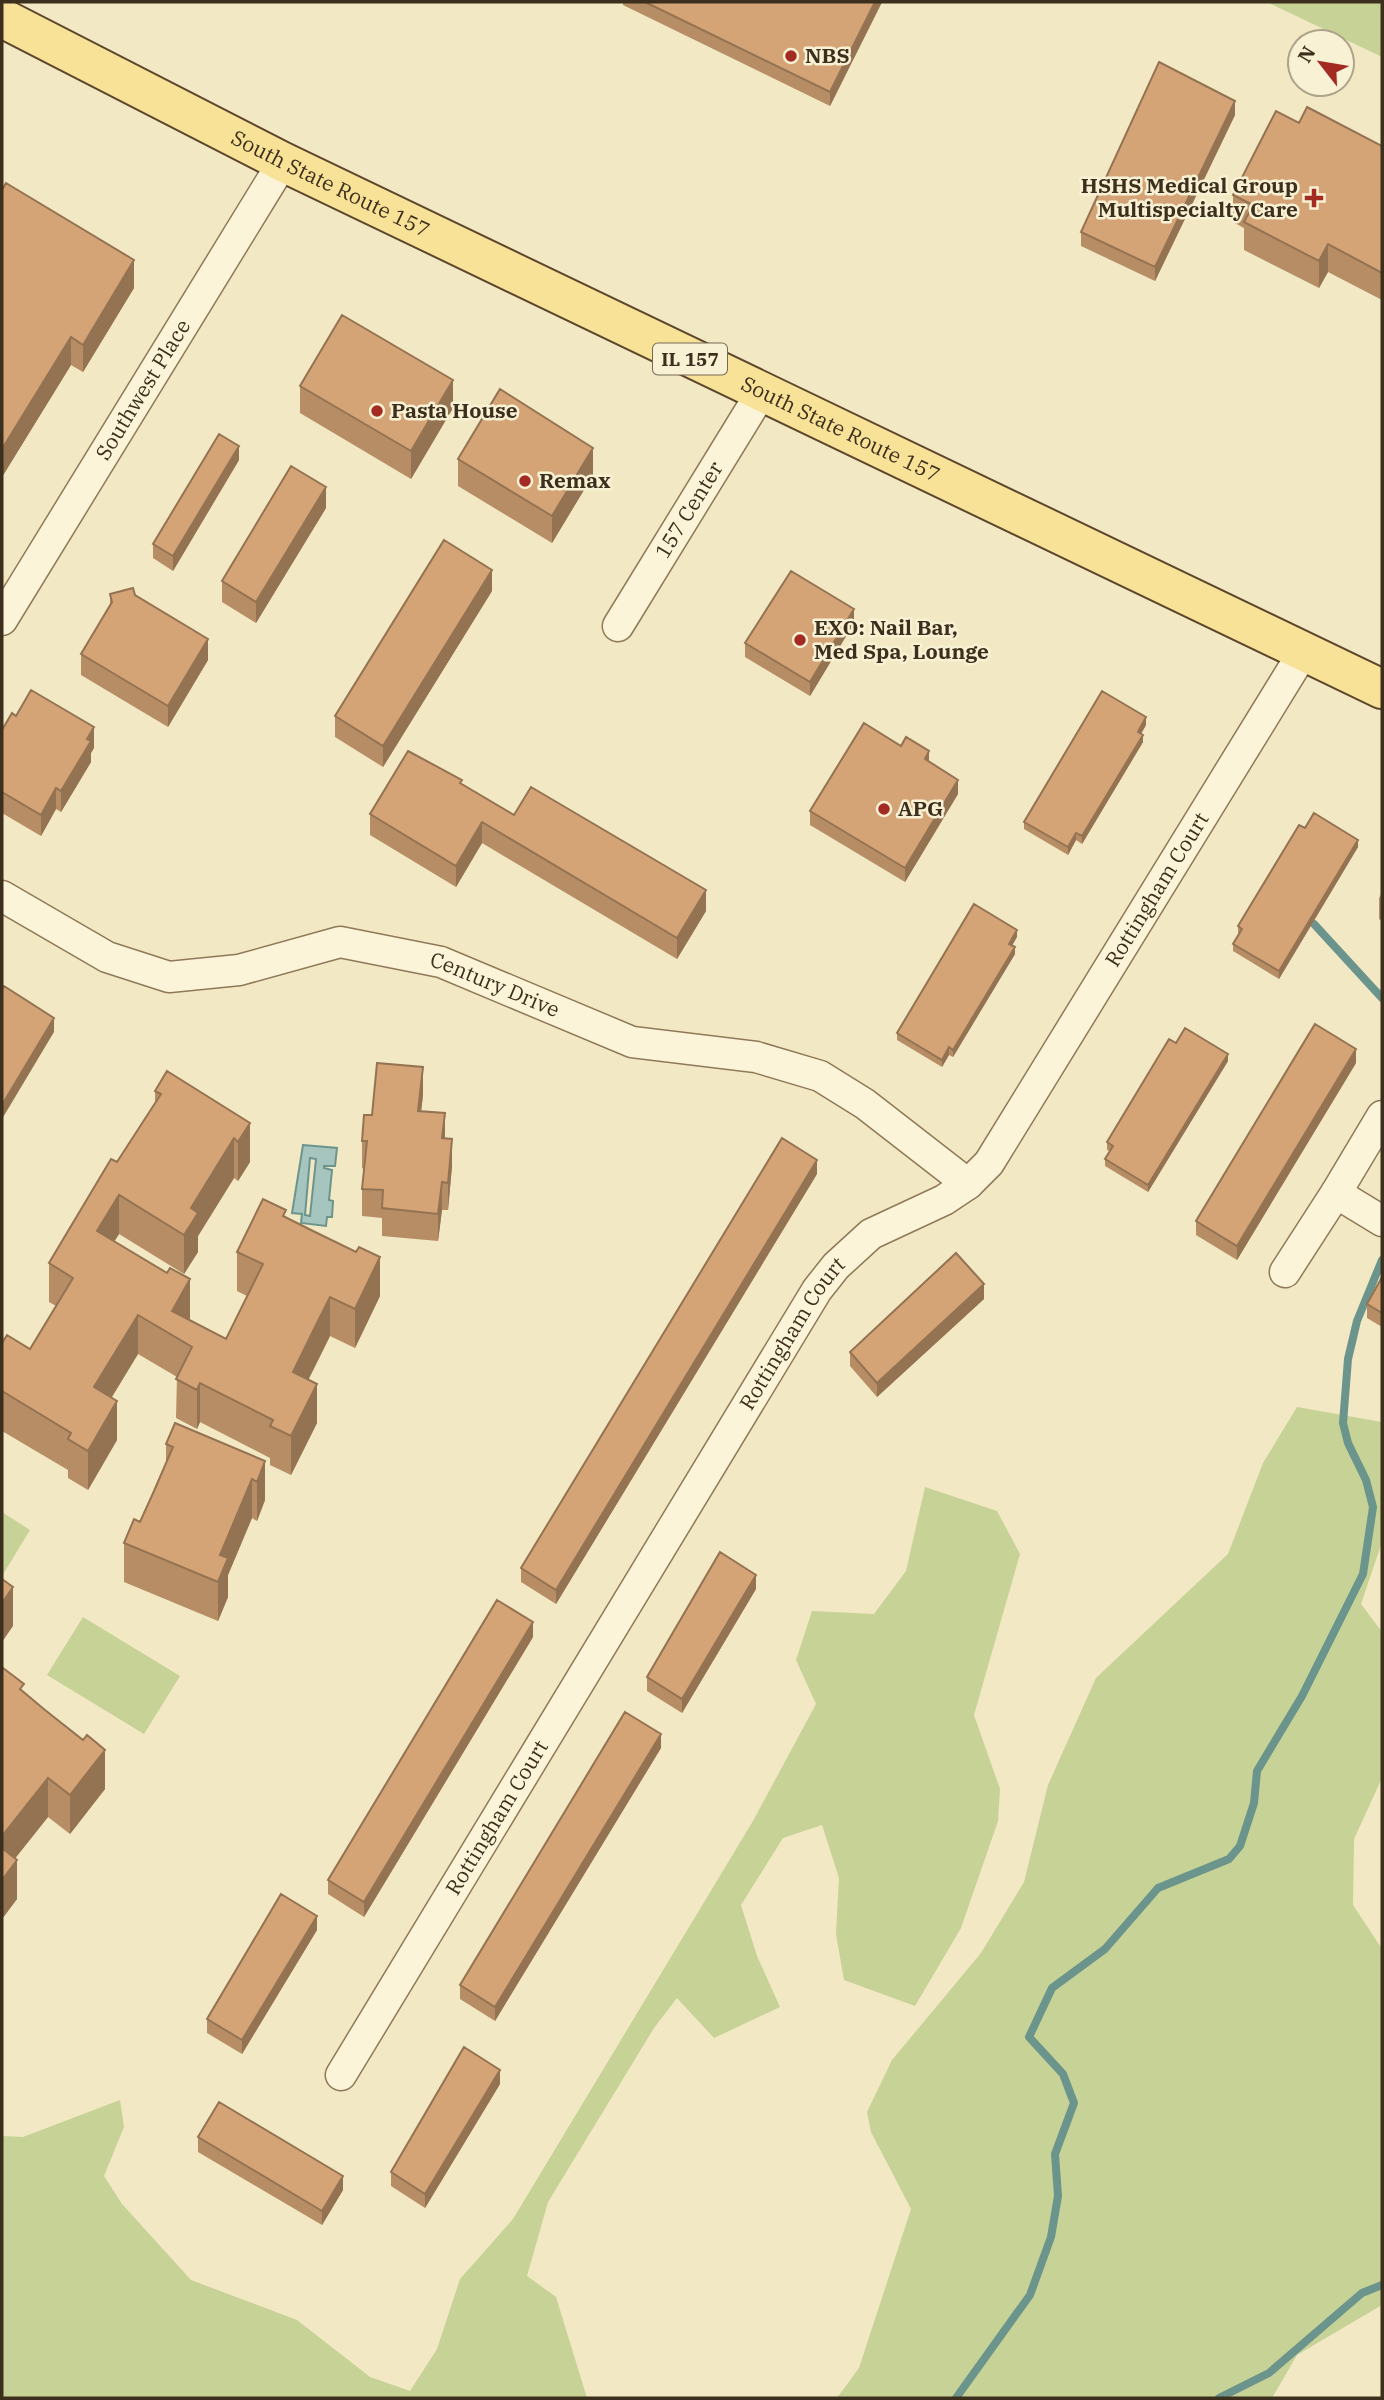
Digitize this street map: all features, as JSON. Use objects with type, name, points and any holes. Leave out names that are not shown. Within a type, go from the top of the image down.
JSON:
[{"type":"main road","name":"South State Route 157","points":[[2,18],[283,162],[1382,689]]},
{"type":"street","name":"Southwest Place","points":[[2,620],[283,162]]},
{"type":"street","name":"157 Center","points":[[618,626],[761,393]]},
{"type":"street","name":"Rottingham Court","points":[[341,2075],[817,1290],[836,1266],[871,1234],[944,1200],[968,1184],[989,1163],[1046,1076],[1304,652]]},
{"type":"street","name":"Century Drive","points":[[2,896],[107,957],[169,977],[239,970],[340,943],[441,962],[632,1042],[756,1057],[820,1076],[865,1104],[968,1184]]},
{"type":"street","points":[[1285,1272],[1382,1116]]},
{"type":"street","points":[[1336,1193],[1382,1221]]},
{"type":"green space","points":[[1267,2],[1382,2],[1382,57],[1356,45],[1356,28],[1321,28]]},
{"type":"green space","points":[[1297,1407],[1382,1422],[1382,1542],[1361,1604],[1382,1632],[1382,1778],[1354,1839],[1353,1905],[1382,1949],[1382,2305],[1297,2355],[1272,2398],[837,2398],[859,2368],[911,2209],[871,2132],[867,2112],[892,2060],[981,1953],[1024,1882],[1048,1785],[1096,1678],[1228,1554],[1263,1463]]},
{"type":"green space","points":[[925,1487],[997,1511],[1020,1554],[974,1715],[1000,1789],[998,1821],[961,1928],[915,2006],[844,1980],[836,1934],[839,1878],[822,1825],[783,1838],[741,1905],[757,1956],[780,2007],[714,2038],[677,1998],[654,2028],[548,2202],[527,2276],[556,2297],[587,2398],[2,2398],[2,2136],[23,2137],[120,2100],[124,2127],[104,2176],[122,2204],[191,2280],[297,2320],[370,2377],[410,2391],[437,2349],[460,2279],[513,2219],[753,1821],[816,1704],[796,1660],[812,1611],[874,1614],[906,1571]]},
{"type":"green space","points":[[2,1512],[30,1530],[2,1576]]},
{"type":"green space","points":[[83,1617],[180,1676],[144,1734],[47,1675]]},
{"type":"water","points":[[303,1145],[337,1148],[335,1166],[324,1166],[332,1170],[329,1200],[333,1201],[332,1217],[327,1217],[326,1226],[301,1223],[302,1214],[292,1213]],"holes":[[[310,1158],[316,1159],[310,1216],[305,1215]]]},
{"type":"building","name":"NBS","points":[[645,2],[875,2],[830,92]]},
{"type":"building","points":[[1159,62],[1235,101],[1155,267],[1081,232]]},
{"type":"building","name":"HSHS Medical Group Multispecialty Care","points":[[1307,107],[1382,146],[1382,273],[1328,244],[1319,261],[1244,222],[1253,205],[1233,195],[1276,111],[1299,123]]},
{"type":"building","points":[[6,183],[134,260],[83,345],[71,337],[2,449],[2,190]]},
{"type":"building","name":"Pasta House","points":[[342,315],[453,380],[411,451],[300,386]]},
{"type":"building","name":"Remax","points":[[500,389],[593,448],[552,516],[458,459]]},
{"type":"building","points":[[219,434],[239,446],[173,556],[153,544]]},
{"type":"building","points":[[291,466],[326,487],[256,602],[222,581]]},
{"type":"building","points":[[444,540],[492,570],[383,746],[335,716]]},
{"type":"building","name":"EXO: Nail Bar, Med Spa, Lounge","points":[[791,571],[854,609],[810,682],[745,643]]},
{"type":"building","points":[[133,588],[135,595],[208,639],[168,706],[81,654],[112,602],[110,594]]},
{"type":"building","points":[[31,690],[94,727],[87,739],[91,741],[61,791],[56,788],[41,815],[2,792],[2,730],[12,713],[16,716]]},
{"type":"building","points":[[1102,691],[1146,717],[1138,732],[1143,735],[1082,836],[1076,833],[1068,847],[1024,822]]},
{"type":"building","name":"APG","points":[[864,723],[901,746],[906,737],[929,751],[925,759],[958,780],[905,868],[810,811]]},
{"type":"building","points":[[408,751],[462,780],[460,783],[514,815],[531,787],[706,890],[677,938],[482,822],[456,866],[370,814]]},
{"type":"building","points":[[1314,813],[1358,840],[1279,971],[1233,944],[1242,929],[1238,926],[1299,825],[1305,828]]},
{"type":"building","points":[[974,904],[1017,930],[1009,944],[1015,947],[953,1050],[949,1047],[942,1060],[897,1033]]},
{"type":"building","points":[[4,986],[54,1018],[2,1105],[2,989]]},
{"type":"building","points":[[1315,1024],[1356,1049],[1237,1246],[1196,1221]]},
{"type":"building","points":[[1185,1028],[1228,1054],[1148,1185],[1105,1159],[1113,1146],[1107,1142],[1169,1039],[1176,1043]]},
{"type":"building","points":[[377,1063],[423,1067],[418,1111],[445,1113],[442,1138],[452,1139],[448,1183],[442,1182],[438,1214],[382,1208],[383,1190],[362,1189],[367,1141],[362,1141],[364,1115],[372,1115]]},
{"type":"building","points":[[167,1071],[250,1123],[238,1142],[234,1138],[191,1208],[198,1213],[184,1235],[119,1195],[97,1231],[167,1273],[170,1268],[190,1279],[172,1311],[226,1339],[263,1264],[237,1252],[263,1199],[286,1210],[283,1216],[313,1231],[356,1252],[359,1247],[380,1257],[355,1309],[330,1297],[315,1327],[293,1372],[317,1384],[291,1436],[270,1426],[273,1420],[200,1383],[197,1390],[176,1379],[192,1347],[138,1315],[94,1387],[117,1401],[88,1451],[68,1439],[71,1433],[2,1391],[2,1343],[7,1335],[30,1349],[73,1278],[49,1263],[111,1159],[117,1162],[161,1094],[155,1091]]},
{"type":"building","points":[[782,1138],[817,1160],[556,1590],[521,1568]]},
{"type":"building","points":[[956,1253],[984,1284],[877,1383],[850,1352]]},
{"type":"building","points":[[1382,1277],[1382,1313],[1367,1304]]},
{"type":"building","points":[[175,1423],[265,1461],[257,1482],[252,1479],[220,1555],[228,1558],[218,1582],[124,1543],[134,1519],[140,1522],[173,1447],[166,1444]]},
{"type":"building","points":[[720,1552],[756,1575],[682,1699],[647,1677]]},
{"type":"building","points":[[2,1579],[13,1587],[2,1603]]},
{"type":"building","points":[[497,1600],[533,1622],[364,1902],[328,1880]]},
{"type":"building","points":[[3,1668],[24,1684],[20,1689],[45,1710],[83,1740],[87,1735],[105,1750],[70,1795],[48,1778],[2,1836],[2,1670]]},
{"type":"building","points":[[625,1712],[661,1734],[495,2007],[460,1985]]},
{"type":"building","points":[[2,1848],[17,1860],[2,1880]]},
{"type":"building","points":[[281,1894],[317,1916],[242,2040],[207,2019]]},
{"type":"building","points":[[464,2047],[500,2070],[425,2194],[391,2172]]},
{"type":"building","points":[[219,2102],[343,2176],[322,2211],[198,2137]]},
{"type":"waterway","points":[[1314,924],[1382,998]]},
{"type":"waterway","points":[[956,2398],[1030,2295],[1051,2237],[1058,2196],[1055,2154],[1074,2103],[1063,2074],[1029,2037],[1052,1988],[1105,1949],[1158,1888],[1229,1859],[1240,1846],[1254,1803],[1257,1771],[1302,1696],[1363,1574],[1373,1507],[1366,1480],[1348,1443],[1343,1423],[1348,1359],[1357,1321],[1382,1260]]},
{"type":"waterway","points":[[1219,2398],[1269,2373],[1362,2293],[1382,2285]]},
{"type":"place","name":"NBS","points":[[791,56]]},
{"type":"place","name":"HSHS Medical Group Multispecialty Care","points":[[1314,198]]},
{"type":"place","name":"Pasta House","points":[[377,411]]},
{"type":"place","name":"Remax","points":[[525,481]]},
{"type":"place","name":"EXO: Nail Bar, Med Spa, Lounge","points":[[800,640]]},
{"type":"place","name":"APG","points":[[884,809]]}]
